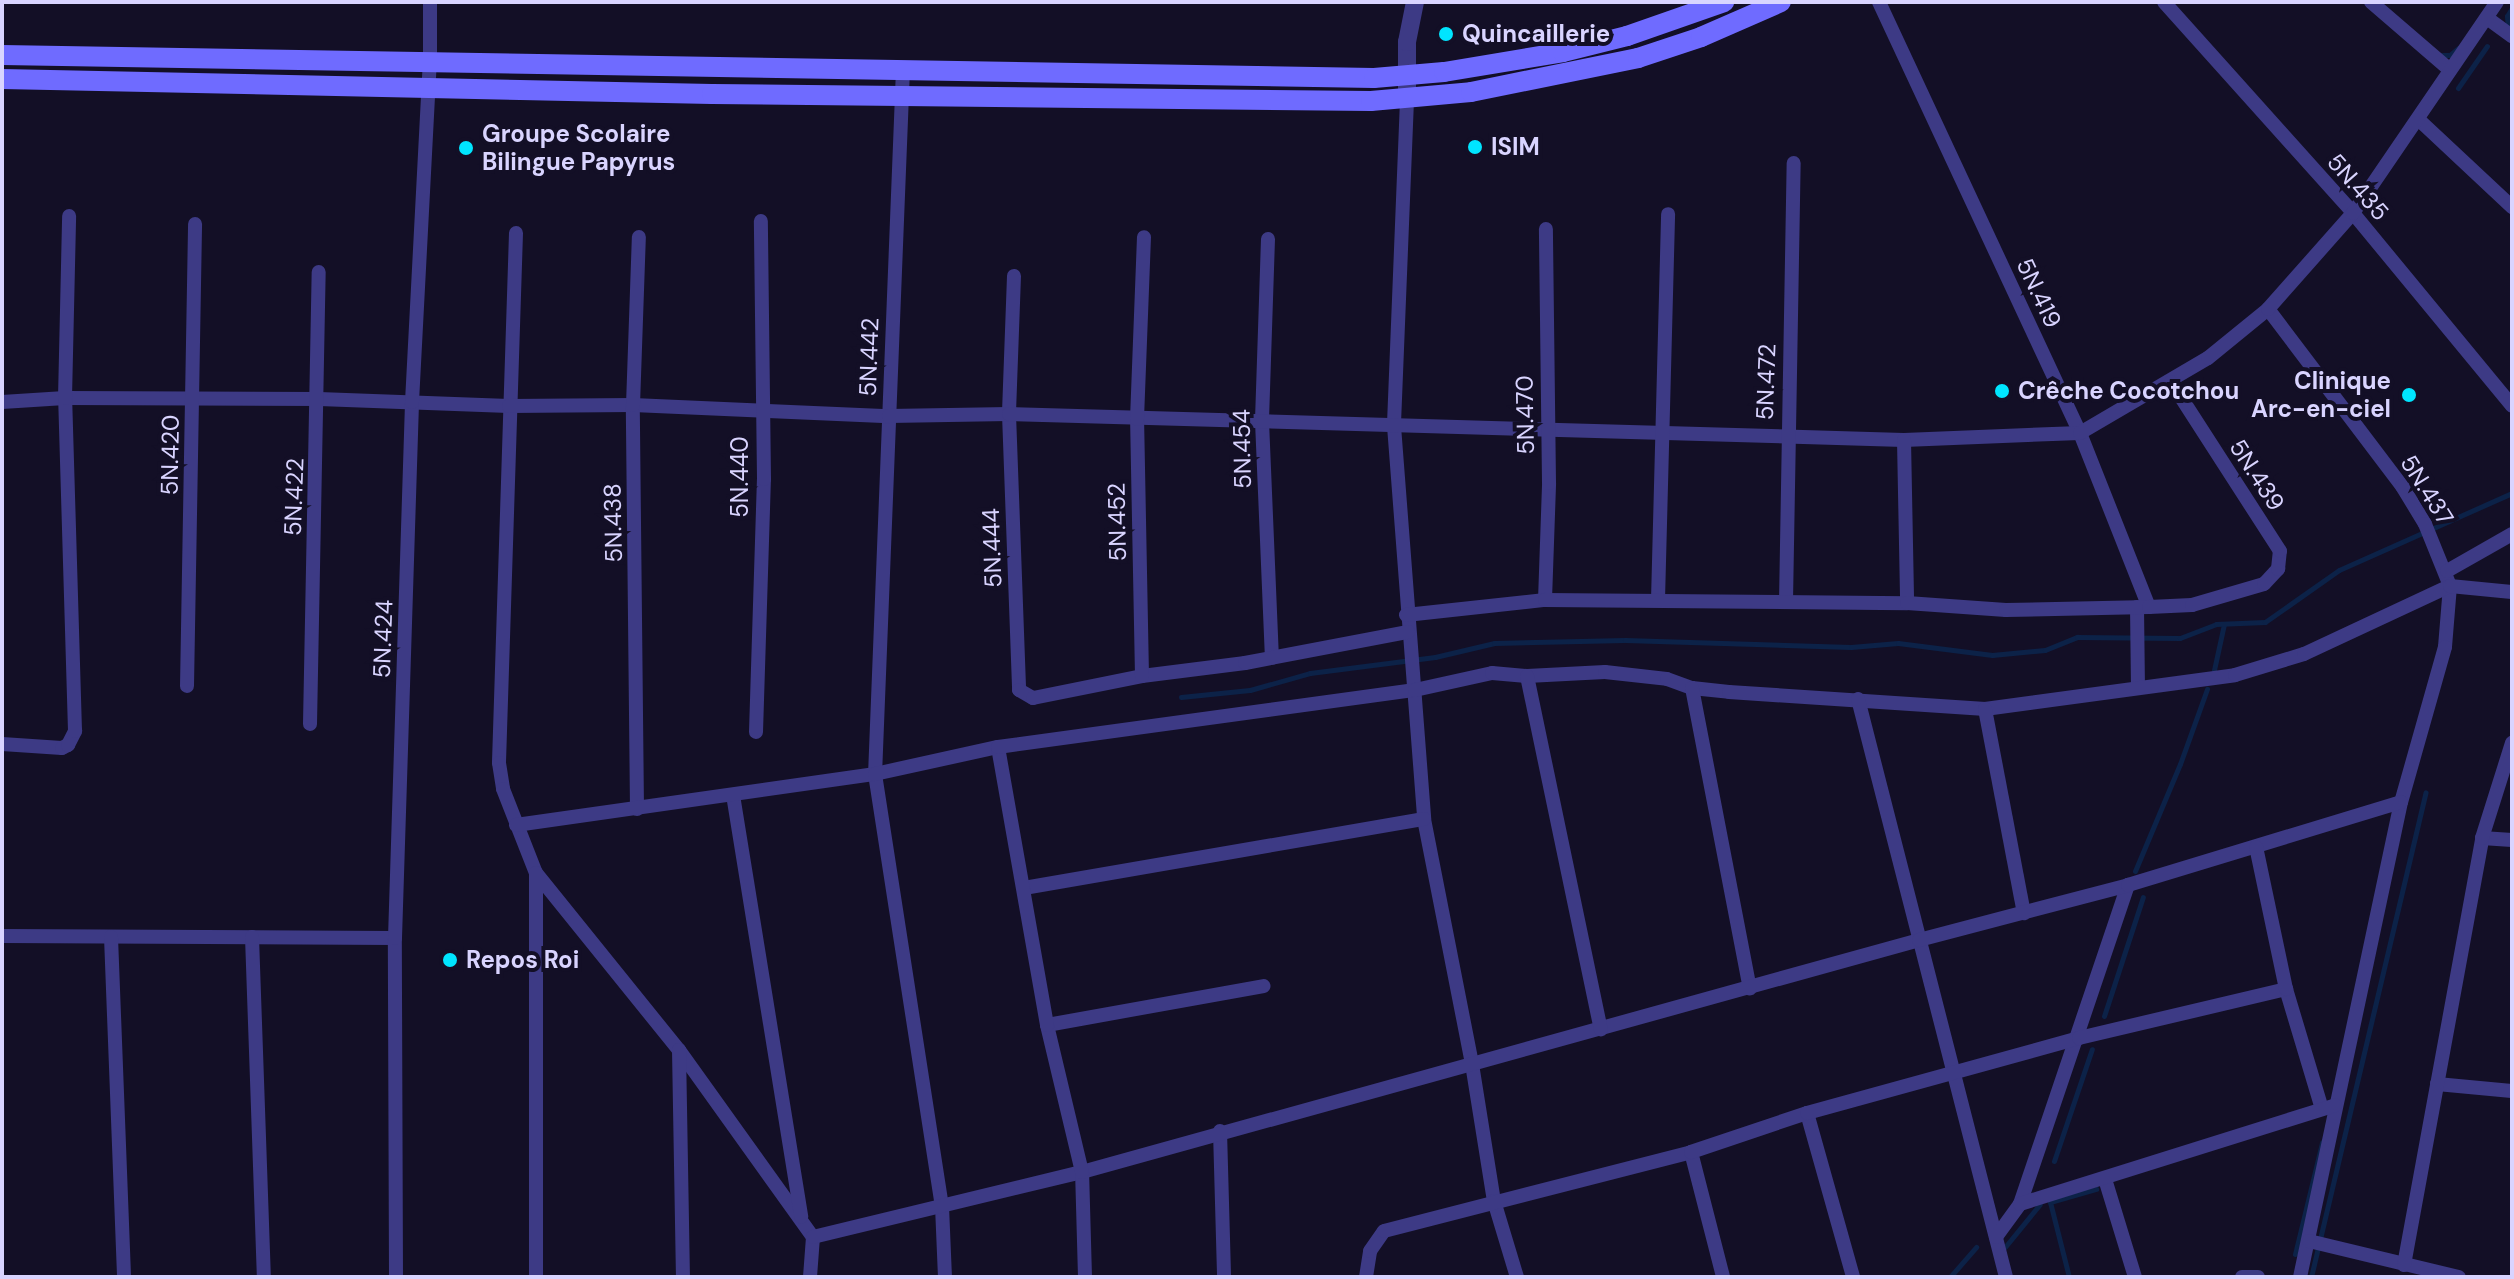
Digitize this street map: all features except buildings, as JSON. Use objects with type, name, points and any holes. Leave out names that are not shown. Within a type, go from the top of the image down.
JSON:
[{"type":"main road","points":[[2,55],[903,69],[1253,78],[1406,76],[1563,52],[1627,36],[1724,2]]},
{"type":"main road","points":[[2,79],[902,96],[1407,100],[1553,78],[1638,58],[1701,37],[1781,2]]},
{"type":"main road","points":[[1253,78],[1253,100]]},
{"type":"street","name":"5N.424","points":[[396,1277],[395,938],[412,402],[429,87],[430,2]]},
{"type":"street","points":[[1415,2],[1407,42],[1394,426],[1406,615],[1412,653],[1424,819],[1472,1064],[1494,1201],[1517,1277]]},
{"type":"street","name":"5N.419","points":[[1879,2],[2080,433],[2143,607]]},
{"type":"street","name":"5N.435","points":[[2164,2],[2353,213],[2512,406]]},
{"type":"street","points":[[2371,2],[2450,70]]},
{"type":"street","points":[[2,402],[65,398],[193,398],[509,406],[633,405],[889,416],[1009,414],[1786,434],[1904,440],[2080,433],[2208,358],[2268,309],[2353,213],[2497,2]]},
{"type":"street","points":[[2487,18],[2512,36]]},
{"type":"street","name":"5N.442","points":[[903,69],[883,646],[875,774],[942,1206],[945,1277]]},
{"type":"street","points":[[2418,119],[2512,207]]},
{"type":"street","name":"5N.472","points":[[1786,602],[1786,434],[1794,163]]},
{"type":"street","points":[[1658,600],[1668,214]]},
{"type":"street","points":[[2,744],[62,748],[68,745],[75,731],[65,398],[69,216]]},
{"type":"street","name":"5N.440","points":[[756,732],[764,479],[761,221]]},
{"type":"street","name":"5N.420","points":[[187,686],[195,224]]},
{"type":"street","name":"5N.470","points":[[1545,600],[1549,483],[1546,229]]},
{"type":"street","points":[[516,233],[499,763],[503,789],[536,873],[679,1050],[813,1237],[810,1277]]},
{"type":"street","name":"5N.438","points":[[637,809],[633,405],[639,237]]},
{"type":"street","name":"5N.452","points":[[1142,676],[1137,419],[1144,237]]},
{"type":"street","name":"5N.454","points":[[1268,239],[1262,421],[1272,658]]},
{"type":"street","name":"5N.422","points":[[310,724],[319,399],[319,272]]},
{"type":"street","name":"5N.444","points":[[1014,276],[1009,414],[1019,690],[1033,698],[1142,676]]},
{"type":"street","name":"5N.437","points":[[2268,309],[2402,486],[2425,524],[2449,578]]},
{"type":"street","name":"5N.439","points":[[2143,607],[2192,605],[2264,584],[2278,569],[2280,551],[2171,382]]},
{"type":"street","points":[[1904,440],[1907,603]]},
{"type":"street","points":[[516,825],[875,774],[998,747],[1492,673],[1527,676],[1605,672],[1667,679],[1692,688],[1985,709],[2235,675],[2304,654],[2449,578],[2512,534]]},
{"type":"street","points":[[2449,578],[2512,592]]},
{"type":"street","points":[[2300,1277],[2309,1241],[2328,1107],[2401,802],[2445,647],[2449,578]]},
{"type":"street","points":[[1406,615],[1545,600],[1907,603],[2006,610],[2143,607],[2136,639],[2138,688]]},
{"type":"street","points":[[1142,676],[1272,658],[1408,632]]},
{"type":"street","points":[[1527,676],[1601,1029]]},
{"type":"street","points":[[1692,688],[1750,988]]},
{"type":"street","points":[[1858,699],[2006,1277]]},
{"type":"street","points":[[1985,709],[2024,913]]},
{"type":"street","points":[[2404,1265],[2482,838],[2512,743]]},
{"type":"street","points":[[998,747],[1047,1025],[1082,1172],[1085,1277]]},
{"type":"street","points":[[733,795],[802,1223]]},
{"type":"street","points":[[813,1237],[1082,1172],[1220,1131],[2128,885],[2401,802]]},
{"type":"street","points":[[1024,888],[1424,819]]},
{"type":"street","points":[[2482,838],[2512,840]]},
{"type":"street","points":[[2256,847],[2286,989],[2328,1107]]},
{"type":"street","points":[[536,873],[536,1277]]},
{"type":"street","points":[[1996,1237],[2020,1204],[2079,1038],[2128,885]]},
{"type":"street","points":[[2,936],[395,938]]},
{"type":"street","points":[[111,937],[124,1277]]},
{"type":"street","points":[[252,937],[264,1277]]},
{"type":"street","points":[[1047,1025],[1264,986]]},
{"type":"street","points":[[1366,1277],[1370,1251],[1384,1231],[1691,1152],[1807,1113],[2079,1038],[2286,989]]},
{"type":"street","points":[[679,1050],[683,1277]]},
{"type":"street","points":[[2437,1084],[2512,1091]]},
{"type":"street","points":[[2020,1204],[2328,1107]]},
{"type":"street","points":[[1807,1113],[1853,1277]]},
{"type":"street","points":[[1220,1131],[1224,1277]]},
{"type":"street","points":[[1691,1152],[1723,1277]]},
{"type":"street","points":[[2105,1179],[2135,1277]]},
{"type":"street","points":[[2309,1241],[2459,1277]]},
{"type":"street","points":[[2242,1277],[2258,1277]]},
{"type":"waterway","points":[[2508,28],[2507,16],[2512,8]]},
{"type":"waterway","points":[[2458,88],[2487,46]]},
{"type":"waterway","points":[[2442,55],[2450,55],[2458,48]]},
{"type":"waterway","points":[[1181,697],[1250,690],[1310,673],[1435,657],[1494,643],[1625,640],[1851,647],[1898,643],[1992,655],[2045,650],[2077,637],[2180,638],[2216,624],[2265,622],[2339,570],[2512,493]]},
{"type":"waterway","points":[[2214,670],[2224,624]]},
{"type":"waterway","points":[[2135,871],[2180,764],[2207,689]]},
{"type":"waterway","points":[[2311,1277],[2426,792]]},
{"type":"waterway","points":[[2104,1016],[2143,897]]},
{"type":"waterway","points":[[2054,1161],[2092,1049]]},
{"type":"waterway","points":[[2295,1254],[2322,1142]]},
{"type":"waterway","points":[[2069,1277],[2050,1202],[2096,1189]]},
{"type":"waterway","points":[[2005,1247],[2040,1204]]},
{"type":"waterway","points":[[1950,1277],[1976,1247]]},
{"type":"place","name":"Quincaillerie","points":[[1446,34]]},
{"type":"place","name":"ISIM","points":[[1475,147]]},
{"type":"place","name":"Groupe Scolaire Bilingue Papyrus","points":[[466,148]]},
{"type":"place","name":"Crêche Cocotchou","points":[[2002,391]]},
{"type":"place","name":"Clinique Arc-en-ciel","points":[[2409,395]]},
{"type":"place","name":"Repos Roi","points":[[450,960]]}]
